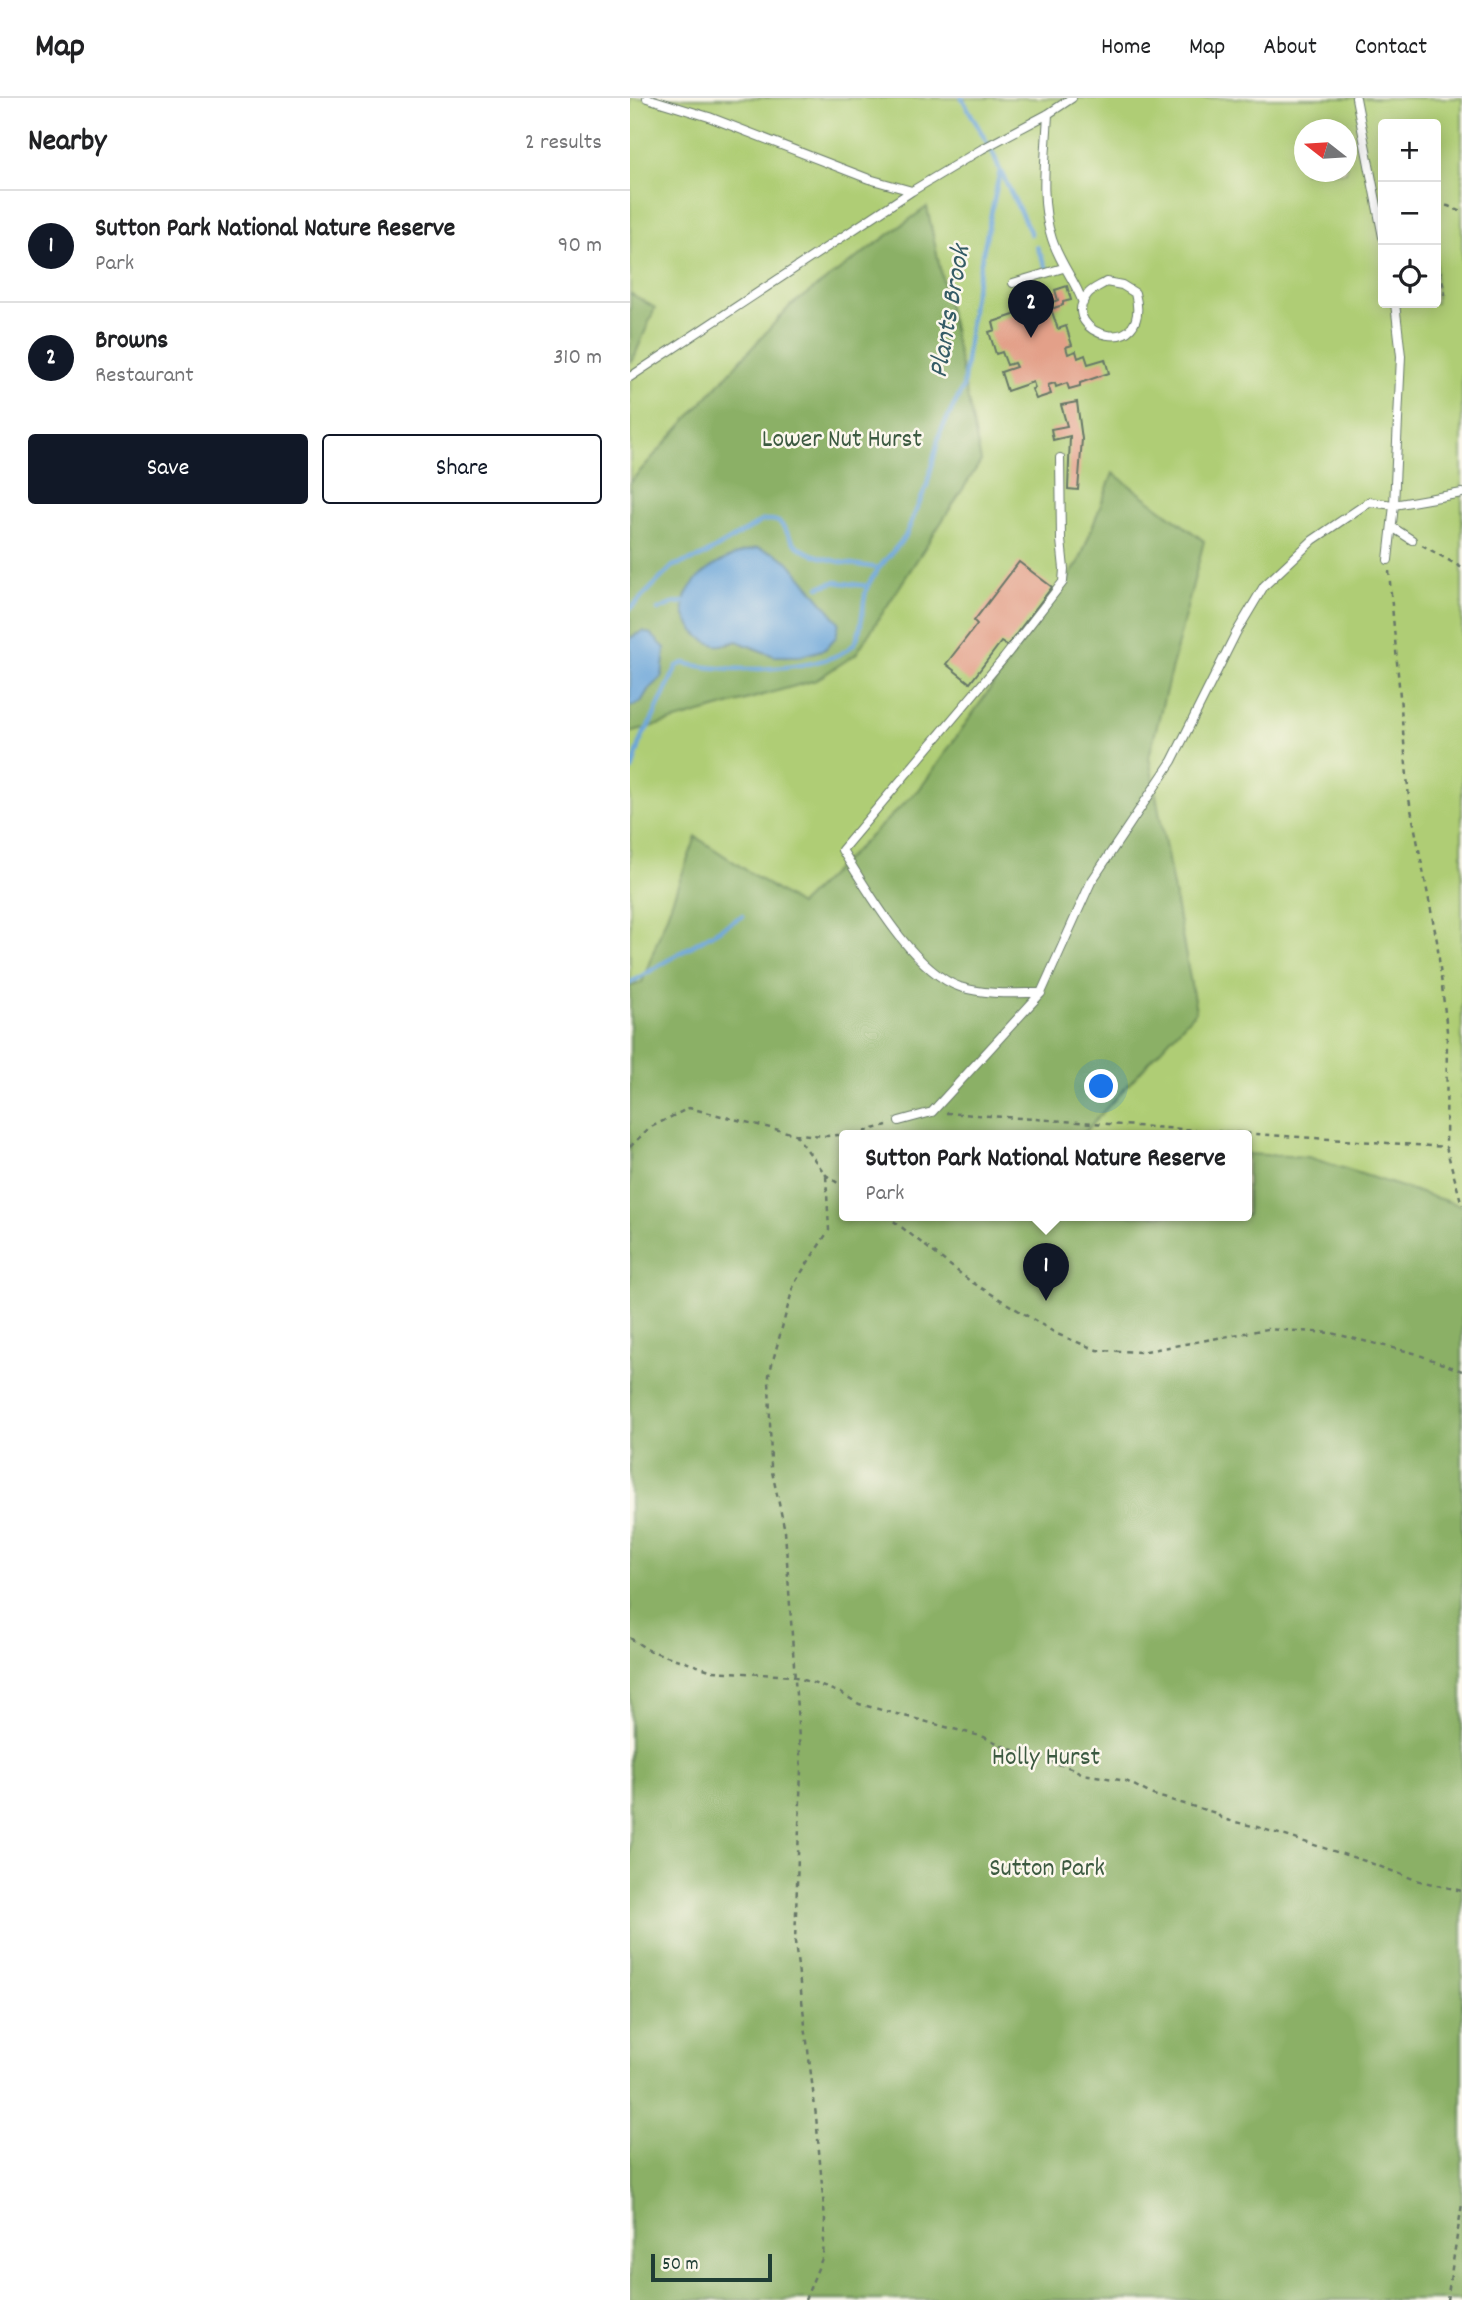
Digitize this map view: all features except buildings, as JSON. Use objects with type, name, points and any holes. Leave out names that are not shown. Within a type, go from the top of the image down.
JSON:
[{"type":"lane","points":[[647,98],[709,117],[869,179],[912,191]]},
{"type":"lane","points":[[630,377],[912,191],[1072,98]]},
{"type":"lane","points":[[1356,98],[1378,211]]},
{"type":"lane","points":[[1048,114],[1045,197],[1051,237],[1063,268],[1079,292],[1083,303],[1082,314],[1088,326],[1098,333],[1112,337],[1124,333],[1134,324],[1139,309],[1135,293],[1122,285],[1106,282],[1088,293],[1083,303]]},
{"type":"lane","points":[[1013,283],[1063,268]]},
{"type":"lane","points":[[1388,560],[1394,505],[1401,356],[1396,308]]},
{"type":"lane","points":[[1041,993],[989,993],[958,986],[928,967],[889,924],[842,850],[1004,658],[1063,582],[1060,458]]},
{"type":"lane","points":[[899,1121],[932,1112],[1041,993],[1091,882],[1172,761],[1236,633],[1264,586],[1313,540],[1369,502],[1394,505],[1462,493]]},
{"type":"lane","points":[[1392,527],[1412,540]]},
{"type":"path","points":[[1441,205],[1462,212]]},
{"type":"path","points":[[1441,275],[1445,294],[1441,295]]},
{"type":"path","points":[[1412,540],[1462,568]]},
{"type":"path","points":[[1388,560],[1409,799],[1437,941],[1447,1031],[1446,1147],[1462,1205]]},
{"type":"path","points":[[630,1147],[649,1128],[689,1108],[795,1134],[839,1135]]},
{"type":"path","points":[[932,1112],[1196,1130]]},
{"type":"path","points":[[870,1130],[899,1121]]},
{"type":"path","points":[[795,1134],[826,1175],[839,1184]]},
{"type":"path","points":[[1252,1134],[1446,1147]]},
{"type":"path","points":[[805,2300],[823,2256],[825,2220],[796,1942],[801,1769],[785,1531],[771,1467],[769,1375],[794,1284],[829,1230],[826,1175]]},
{"type":"path","points":[[894,1221],[970,1282],[1057,1334],[1097,1350],[1141,1352],[1266,1329],[1331,1333],[1414,1353],[1462,1371]]},
{"type":"path","points":[[630,1638],[648,1650],[713,1671],[793,1676],[841,1693],[859,1704],[984,1737],[1010,1749],[1083,1774],[1126,1781],[1153,1795],[1216,1813],[1222,1819],[1365,1861],[1416,1880],[1462,1891]]},
{"type":"path","points":[[1447,2300],[1462,2204]]},
{"type":"green space","name":"Holly Hurst","points":[[630,98],[1462,98],[1462,2300],[630,2300]]},
{"type":"green space","name":"Lower Nut Hurst","points":[[927,207],[981,461],[856,654],[816,680],[630,733],[630,707],[641,702],[648,690],[662,677],[665,648],[643,631],[630,638],[630,482],[790,306]],"holes":[[[757,548],[775,553],[839,622],[825,649],[780,656],[737,641],[728,645],[742,552]]]},
{"type":"green space","points":[[630,293],[655,308],[630,362]]},
{"type":"green space","name":"Holly Hurst","points":[[1113,473],[1204,541],[1149,757],[1196,1011],[1087,1130],[839,1130],[839,1221],[1252,1221],[1252,1154],[1308,1157],[1462,1206],[1462,2300],[630,2300],[630,987],[642,982],[696,837],[799,905],[922,786],[1079,562]]},
{"type":"water","points":[[757,548],[775,553],[789,562],[839,622],[836,637],[825,649],[801,656],[774,656],[737,641],[716,645],[702,638],[690,626],[684,603],[691,586],[717,564]]},
{"type":"water","points":[[643,631],[651,634],[665,648],[662,677],[648,690],[641,702],[630,707],[630,638]]},
{"type":"waterway","name":"Plants Brook","points":[[630,609],[673,566],[701,557],[762,521],[780,523],[794,542],[807,552],[837,561],[879,568],[905,537],[927,485],[940,433],[963,388],[973,300],[1000,171],[962,98]]},
{"type":"waterway","points":[[1001,172],[1031,234]]},
{"type":"waterway","points":[[1037,247],[1047,269]]},
{"type":"waterway","points":[[632,770],[642,737],[677,666],[684,663],[722,668],[772,668],[797,666],[839,654],[856,640],[867,587],[878,569]]},
{"type":"waterway","points":[[819,587],[835,582],[868,586]]},
{"type":"waterway","points":[[658,610],[674,603],[685,602]]},
{"type":"waterway","points":[[630,983],[742,916]]},
{"type":"place","name":"Browns","points":[[1031,338]]},
{"type":"place","name":"Sutton Park National Nature Reserve","points":[[1046,1301]]},
{"type":"park label","name":"Sutton Park","points":[[1047,1869]]}]
